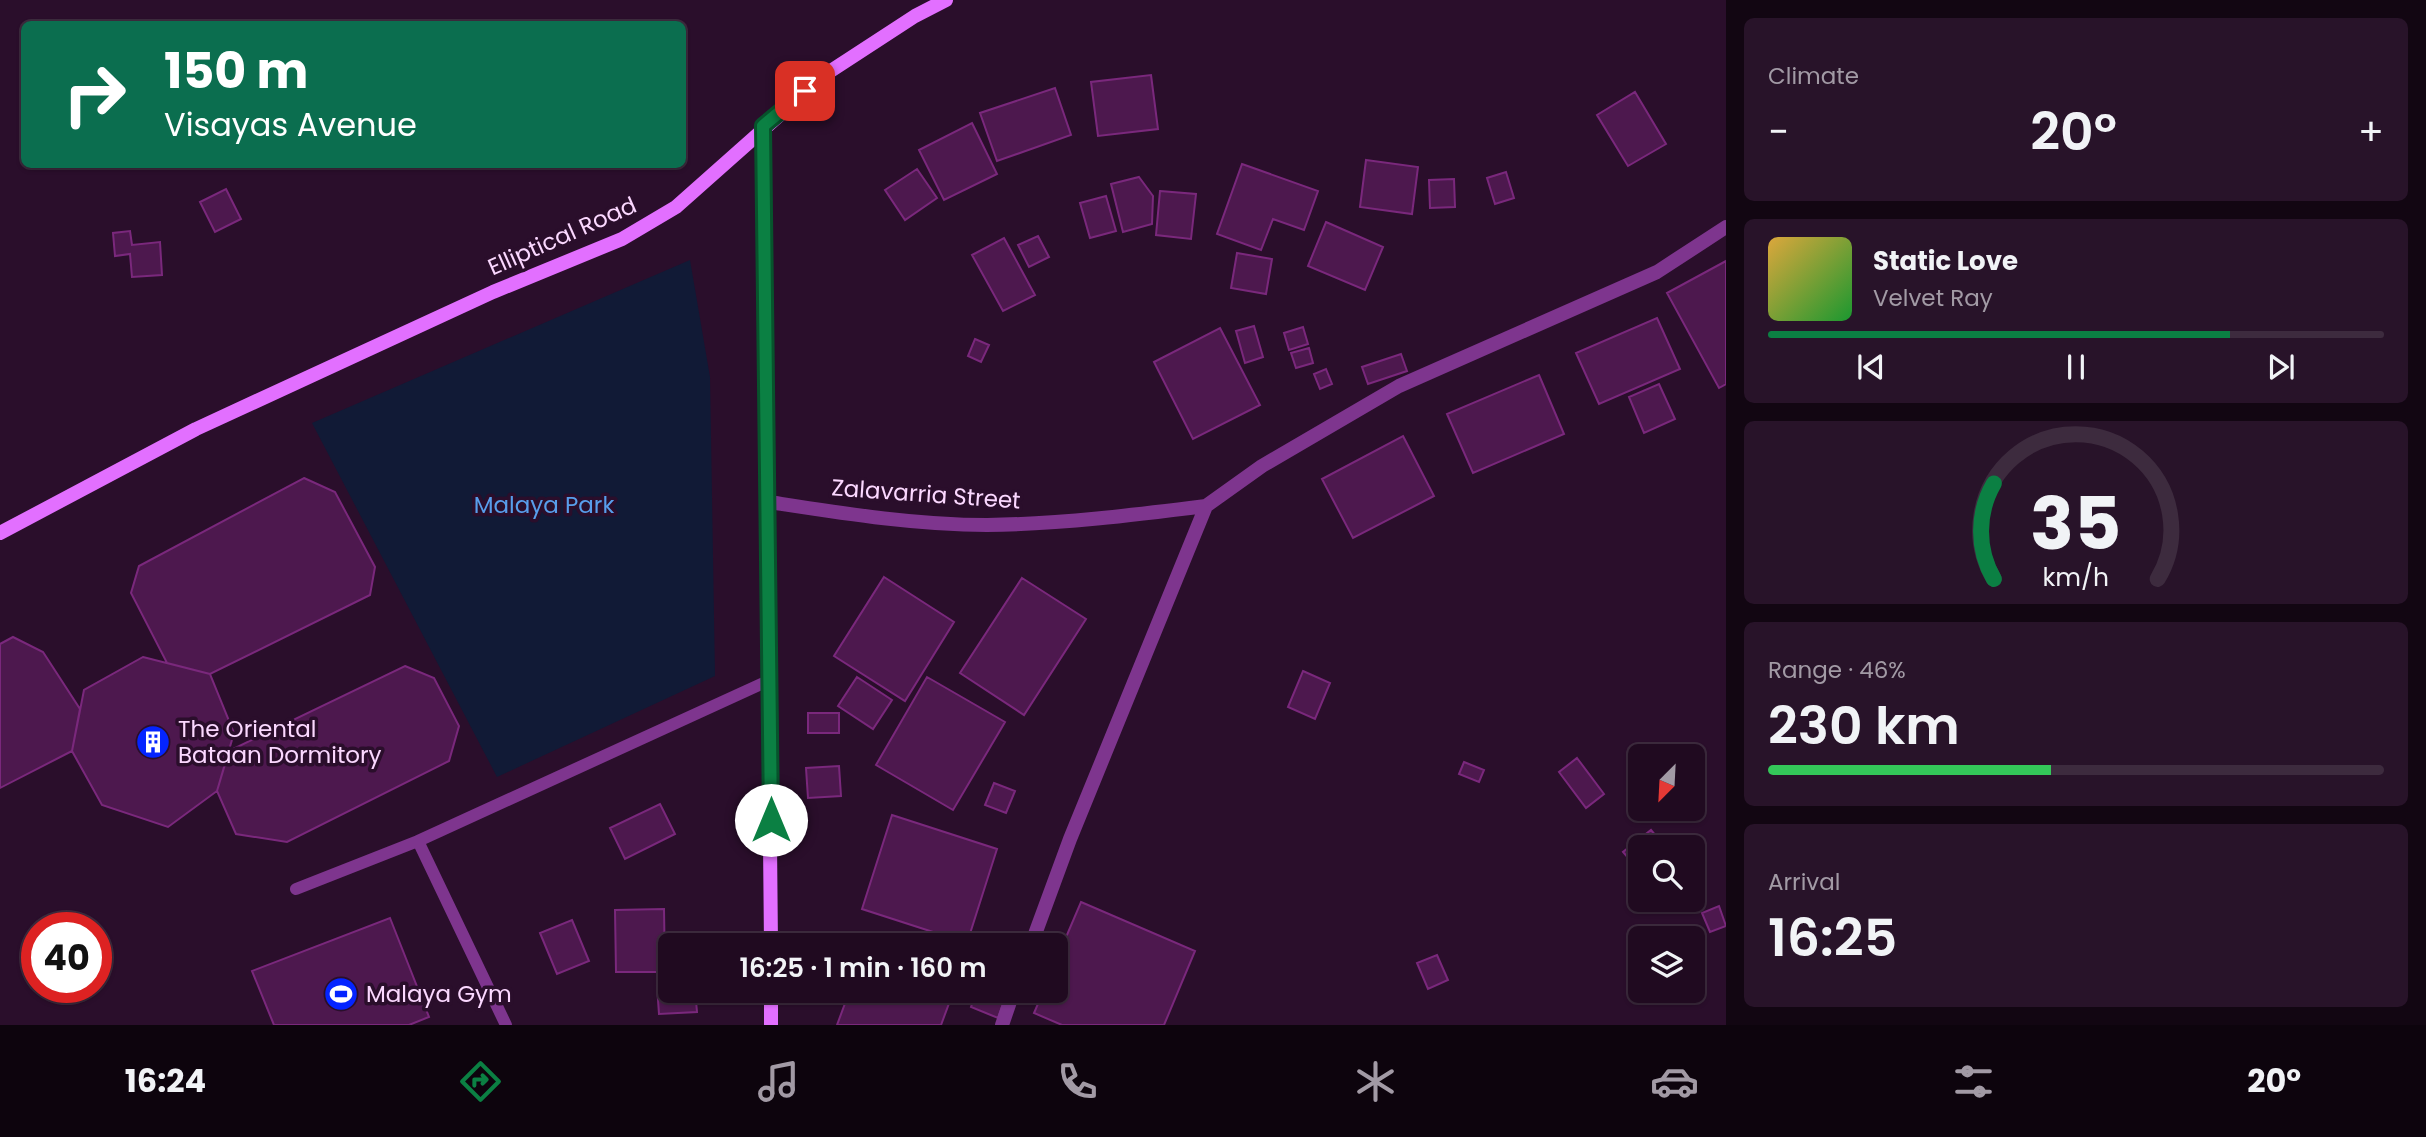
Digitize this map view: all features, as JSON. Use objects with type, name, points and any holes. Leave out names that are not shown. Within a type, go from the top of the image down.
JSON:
[{"type":"street","name":"Elliptical Road","points":[[0,533],[208,423],[493,292],[622,239],[676,207],[719,171],[763,126],[826,74],[915,16],[946,0]]},
{"type":"street","points":[[763,126],[769,502],[771,933]]},
{"type":"street","points":[[1035,933],[1070,839],[1206,506],[1262,466],[1399,386],[1657,272],[1726,228]]},
{"type":"street","name":"Zalavarria Street","points":[[769,502],[861,516],[986,525],[1081,521],[1206,506]]},
{"type":"street","points":[[771,1003],[771,1025]]},
{"type":"street","points":[[1002,1025],[1010,1003]]},
{"type":"lane","points":[[296,889],[418,841],[770,680]]},
{"type":"lane","points":[[418,841],[506,1025]]},
{"type":"green space","name":"Malaya Park","points":[[690,260],[710,377],[715,676],[497,777],[312,423]]},
{"type":"building","points":[[1151,75],[1158,129],[1098,136],[1091,82]]},
{"type":"building","points":[[1055,88],[1071,135],[997,161],[980,113]]},
{"type":"building","points":[[1635,92],[1666,144],[1628,166],[1597,115]]},
{"type":"building","points":[[972,123],[997,174],[944,200],[919,150]]},
{"type":"building","points":[[1366,160],[1418,167],[1412,214],[1360,207]]},
{"type":"building","points":[[1242,164],[1318,191],[1304,230],[1273,219],[1261,250],[1217,234]]},
{"type":"building","points":[[917,169],[937,198],[905,220],[885,190]]},
{"type":"building","points":[[1506,172],[1514,198],[1495,204],[1487,178]]},
{"type":"building","points":[[1139,177],[1153,196],[1152,224],[1123,232],[1111,184]]},
{"type":"building","points":[[1454,179],[1455,207],[1430,208],[1429,180]]},
{"type":"building","points":[[226,189],[241,219],[215,232],[200,202]]},
{"type":"building","points":[[1160,191],[1196,194],[1191,239],[1156,235]]},
{"type":"building","points":[[1106,196],[1116,231],[1090,238],[1080,203]]},
{"type":"building","points":[[1326,222],[1383,247],[1365,290],[1308,266]]},
{"type":"building","points":[[130,231],[132,245],[160,242],[162,275],[132,277],[130,254],[115,256],[113,233]]},
{"type":"building","points":[[1038,236],[1049,257],[1029,267],[1018,245]]},
{"type":"building","points":[[1004,238],[1035,295],[1003,311],[972,255]]},
{"type":"building","points":[[1237,253],[1272,259],[1266,294],[1231,288]]},
{"type":"building","points":[[1726,261],[1726,384],[1719,388],[1667,293]]},
{"type":"building","points":[[1657,318],[1680,369],[1599,404],[1576,353]]},
{"type":"building","points":[[1254,326],[1263,357],[1245,363],[1236,331]]},
{"type":"building","points":[[1303,327],[1308,344],[1289,350],[1284,333]]},
{"type":"building","points":[[1220,328],[1260,405],[1193,439],[1154,362]]},
{"type":"building","points":[[975,339],[989,345],[981,362],[968,356]]},
{"type":"building","points":[[1309,348],[1313,363],[1296,368],[1291,353]]},
{"type":"building","points":[[1401,354],[1407,371],[1368,384],[1362,367]]},
{"type":"building","points":[[1326,369],[1332,384],[1320,389],[1314,374]]},
{"type":"building","points":[[1539,375],[1564,434],[1473,473],[1447,414]]},
{"type":"building","points":[[1659,384],[1675,419],[1644,433],[1629,397]]},
{"type":"building","points":[[1403,436],[1434,496],[1353,538],[1322,479]]},
{"type":"building","points":[[304,478],[335,492],[375,567],[370,595],[210,674],[167,663],[131,593],[139,566]]},
{"type":"building","points":[[884,577],[954,622],[905,701],[834,656]]},
{"type":"building","points":[[1022,578],[1086,619],[1024,715],[960,673]]},
{"type":"building","points":[[13,637],[43,652],[80,709],[72,751],[0,788],[0,644]]},
{"type":"building","name":"The Oriental Bataan Dormitory","points":[[143,657],[210,674],[234,733],[217,791],[168,827],[102,805],[72,751],[84,690]]},
{"type":"building","points":[[405,666],[434,678],[459,726],[449,761],[287,842],[236,834],[217,791],[229,751]]},
{"type":"building","points":[[1303,671],[1330,683],[1315,719],[1288,707]]},
{"type":"building","points":[[857,677],[892,700],[873,729],[838,706]]},
{"type":"building","points":[[927,677],[1005,722],[953,810],[876,765]]},
{"type":"building","points":[[808,713],[839,713],[839,733],[808,733]]},
{"type":"building","points":[[1577,758],[1604,794],[1586,808],[1559,772]]},
{"type":"building","points":[[1464,762],[1484,770],[1479,782],[1459,774]]},
{"type":"building","points":[[839,766],[841,796],[808,798],[806,768]]},
{"type":"building","points":[[994,783],[1015,791],[1006,813],[985,805]]},
{"type":"building","points":[[660,804],[675,834],[625,859],[610,828]]},
{"type":"building","points":[[892,815],[997,849],[970,933],[936,933],[862,909]]},
{"type":"building","points":[[1081,902],[1195,951],[1164,1025],[1062,1025],[1034,1013],[1038,1003],[1068,1003],[1068,933]]},
{"type":"building","points":[[1719,906],[1726,926],[1710,932],[1702,913]]},
{"type":"building","points":[[664,909],[664,933],[658,933],[658,972],[616,972],[615,910]]},
{"type":"building","name":"Malaya Gym","points":[[390,918],[429,1017],[409,1025],[274,1025],[252,971]]},
{"type":"building","points":[[572,920],[589,961],[557,974],[540,933]]},
{"type":"building","points":[[1437,955],[1448,980],[1428,989],[1417,963]]},
{"type":"building","points":[[658,1003],[696,1003],[697,1012],[659,1014]]},
{"type":"building","points":[[845,1003],[949,1003],[941,1025],[837,1025]]},
{"type":"building","points":[[972,1003],[1003,1003],[998,1018],[971,1007]]},
{"type":"place","name":"The Oriental Bataan Dormitory","points":[[153,742]]},
{"type":"place","name":"Malaya Gym","points":[[341,994]]},
{"type":"route","points":[[771,820],[763,126],[805,91]]}]
